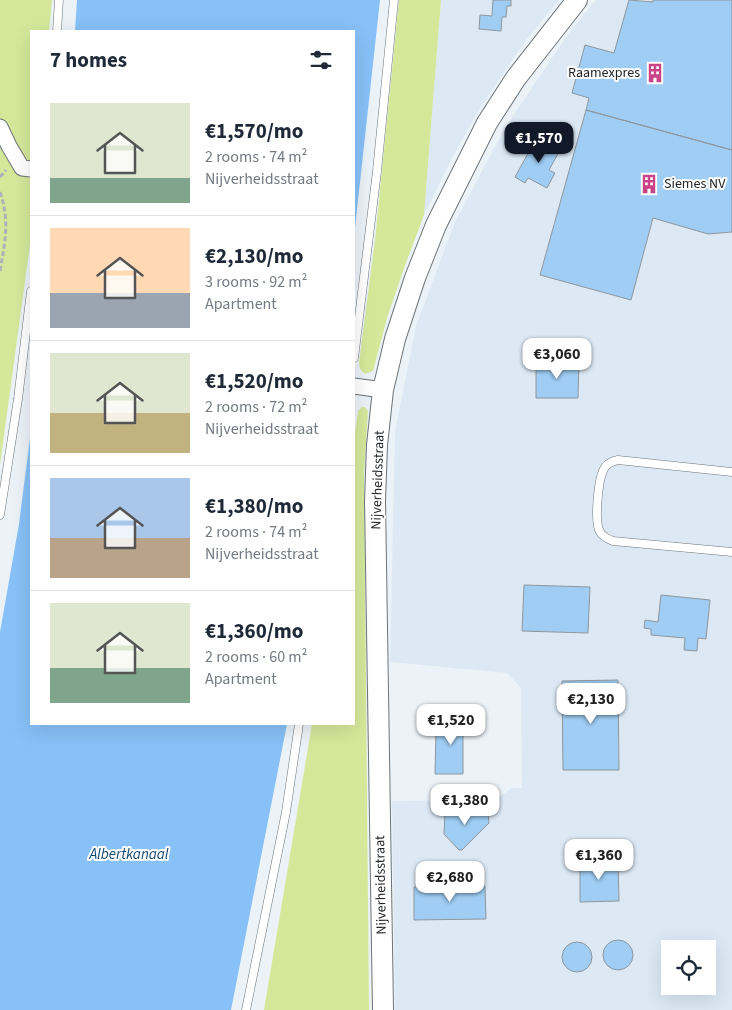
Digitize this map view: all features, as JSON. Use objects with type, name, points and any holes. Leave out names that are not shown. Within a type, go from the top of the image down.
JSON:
[{"type":"street","name":"Nijverheidsstraat","points":[[383,1010],[376,501],[377,445],[383,390],[395,339],[415,278],[436,225],[462,171],[487,123],[516,78],[577,0]]},
{"type":"street","points":[[0,127],[8,146],[22,168],[30,169]]},
{"type":"street","points":[[355,386],[383,390]]},
{"type":"lane","points":[[57,30],[59,0]]},
{"type":"lane","points":[[355,350],[377,171],[394,0]]},
{"type":"lane","points":[[0,515],[18,399],[30,299]]},
{"type":"lane","points":[[732,472],[618,460],[610,462],[601,476],[596,522],[600,533],[612,541],[732,552]]},
{"type":"lane","points":[[246,1010],[286,812],[299,725]]},
{"type":"path","points":[[0,192],[4,205],[7,230],[0,272]]},
{"type":"shaded area","points":[[441,0],[559,0],[526,40],[480,108],[453,156],[424,215]]},
{"type":"shaded area","points":[[596,0],[732,0],[732,1010],[395,1010],[392,801],[495,800],[512,788],[522,788],[521,688],[507,673],[390,662],[395,432],[416,326],[455,222],[505,128],[566,37]]},
{"type":"green space","points":[[0,0],[52,0],[49,30],[30,30],[30,244],[0,465]]},
{"type":"green space","points":[[399,0],[441,0],[424,215],[388,315],[373,371],[365,374],[360,369],[359,363],[375,240]]},
{"type":"green space","points":[[365,407],[368,411],[364,474],[369,1010],[264,1010],[312,725],[355,725],[355,433],[358,411]]},
{"type":"water","points":[[77,0],[380,0],[355,228],[355,30],[75,30]]},
{"type":"water","name":"Albertkanaal","points":[[30,438],[30,725],[287,725],[231,1010],[0,1010],[0,632],[19,524]]},
{"type":"building","points":[[493,0],[511,0],[511,6],[507,6],[506,17],[502,17],[501,31],[479,29],[480,15],[492,16]]},
{"type":"building","name":"Raamexpres","points":[[629,0],[653,2],[653,0],[732,0],[732,150],[586,110],[589,98],[572,93],[585,45],[614,53]]},
{"type":"building","name":"Siemes NV","points":[[586,110],[732,150],[732,232],[708,234],[653,218],[631,300],[540,275]]},
{"type":"building","points":[[537,137],[560,150],[549,170],[555,173],[547,188],[528,178],[525,183],[515,177]]},
{"type":"building","points":[[536,362],[579,362],[578,398],[536,398]]},
{"type":"building","points":[[524,585],[590,587],[588,633],[522,631]]},
{"type":"building","points":[[661,595],[710,600],[706,639],[698,638],[697,651],[684,650],[685,638],[651,635],[651,629],[644,628],[645,620],[658,622]]},
{"type":"building","points":[[618,680],[619,770],[563,770],[562,681]]},
{"type":"building","points":[[448,713],[467,713],[467,732],[463,732],[463,774],[435,774],[436,732],[448,732]]},
{"type":"building","points":[[478,809],[484,809],[488,813],[489,823],[462,850],[459,850],[444,834],[445,812],[475,812]]},
{"type":"building","points":[[580,860],[618,860],[619,901],[580,902]]},
{"type":"building","points":[[485,886],[486,919],[414,920],[414,887]]},
{"type":"building","points":[[618,940],[629,944],[633,955],[629,966],[618,970],[607,966],[603,955],[607,944]]},
{"type":"building","points":[[577,942],[588,946],[592,957],[588,968],[577,972],[566,968],[562,957],[566,946]]},
{"type":"place","name":"Raamexpres","points":[[655,73]]},
{"type":"place","name":"Siemes NV","points":[[649,184]]}]
